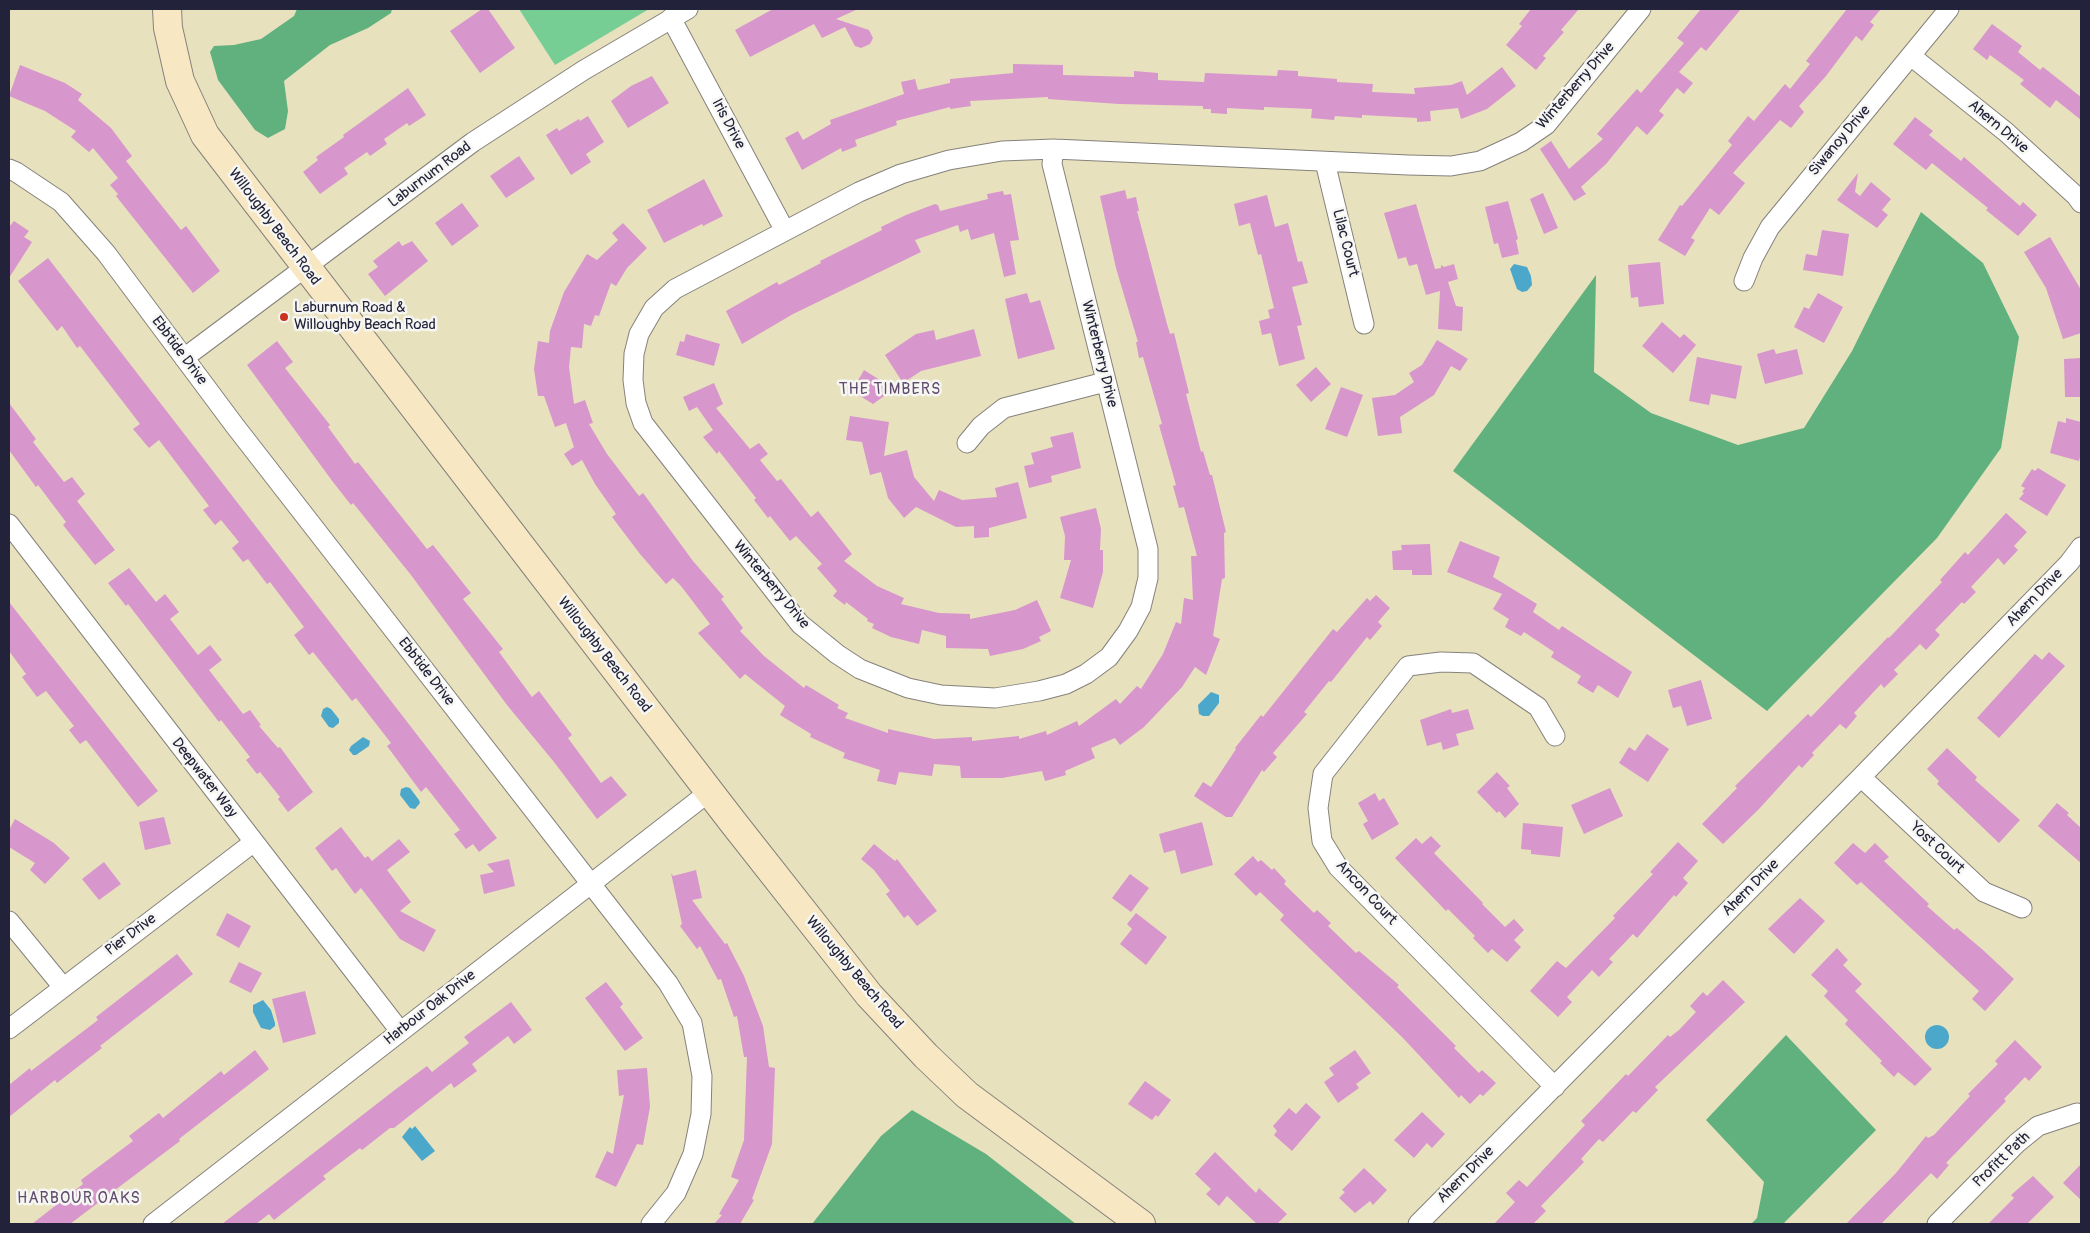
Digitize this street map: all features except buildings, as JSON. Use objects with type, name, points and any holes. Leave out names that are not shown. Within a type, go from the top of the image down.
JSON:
[{"type":"street","name":"Willoughby Beach Road","points":[[167,9],[168,28],[180,81],[205,135],[709,792],[869,995],[926,1056],[967,1095],[1141,1224]]},
{"type":"street","name":"Laburnum Road","points":[[184,358],[306,269],[473,142],[584,70],[688,9]]},
{"type":"street","name":"Winterberry Drive","points":[[1054,149],[1052,164],[1148,549],[1148,578],[1137,615],[1128,632],[1108,657],[1086,674],[1066,684],[1039,691],[995,698],[941,695],[908,688],[860,669],[837,654],[800,624],[643,423],[636,403],[633,380],[634,354],[639,334],[654,308],[675,289],[859,192],[920,168],[949,160],[1002,151],[1054,149],[1451,166],[1480,161],[1521,142],[1546,125],[1641,9]]},
{"type":"street","name":"Siwanoy Drive","points":[[1744,281],[1753,258],[1770,227],[1949,9]]},
{"type":"street","name":"Iris Drive","points":[[671,18],[785,231]]},
{"type":"street","name":"Ahern Drive","points":[[1911,56],[2006,132],[2081,202]]},
{"type":"street","name":"Lilac Court","points":[[1325,162],[1364,324]]},
{"type":"street","name":"Ebbtide Drive","points":[[9,169],[61,202],[106,253],[184,358],[668,983],[692,1022],[702,1076],[701,1114],[693,1154],[676,1193],[651,1224]]},
{"type":"street","points":[[967,443],[982,426],[1004,408],[1105,382]]},
{"type":"street","name":"Deepwater Way","points":[[9,524],[400,1031]]},
{"type":"street","name":"Ahern Drive","points":[[1418,1224],[1861,777],[2069,563],[2081,547]]},
{"type":"street","name":"Ancon Court","points":[[1555,736],[1538,707],[1473,663],[1441,662],[1408,666],[1323,774],[1318,808],[1322,841],[1338,867],[1555,1087]]},
{"type":"street","name":"Yost Court","points":[[1861,777],[1984,892],[2022,908]]},
{"type":"street","name":"Harbour Oak Drive","points":[[153,1224],[709,792]]},
{"type":"street","name":"Pier Drive","points":[[9,1029],[254,842]]},
{"type":"street","points":[[9,921],[63,987]]},
{"type":"street","name":"Profitt Path","points":[[1937,1224],[2024,1137],[2038,1126],[2076,1113]]},
{"type":"green space","points":[[297,9],[392,9],[391,13],[368,28],[330,45],[284,81],[288,111],[285,129],[268,138],[255,130],[218,80],[210,52],[214,46],[234,45],[261,39],[294,16]]},
{"type":"green space","points":[[519,9],[649,9],[555,65]]},
{"type":"green space","points":[[1921,212],[1983,263],[2019,337],[2001,448],[1937,538],[1767,711],[1453,471],[1596,275],[1594,372],[1651,413],[1738,445],[1804,428],[1852,351]]},
{"type":"green space","points":[[1786,1035],[1876,1130],[1783,1224],[1751,1224],[1757,1218],[1764,1182],[1706,1120]]},
{"type":"green space","points":[[912,1110],[986,1154],[1076,1224],[812,1224],[881,1136]]},
{"type":"water","points":[[1514,264],[1527,267],[1532,285],[1527,291],[1522,292],[1517,289],[1510,269]]},
{"type":"water","points":[[1211,692],[1219,695],[1219,703],[1209,716],[1203,716],[1199,714],[1198,705]]},
{"type":"water","points":[[327,707],[339,719],[339,723],[333,728],[329,727],[321,716],[323,709]]},
{"type":"water","points":[[363,737],[370,741],[369,746],[353,755],[349,750],[351,746]]},
{"type":"water","points":[[410,788],[419,800],[420,803],[415,809],[410,808],[400,795],[401,789]]},
{"type":"water","points":[[263,1000],[271,1010],[275,1023],[275,1026],[270,1030],[261,1028],[253,1012],[253,1005]]},
{"type":"water","points":[[1937,1025],[1946,1028],[1949,1037],[1946,1046],[1937,1049],[1928,1046],[1925,1037],[1928,1028]]},
{"type":"water","points":[[415,1126],[435,1151],[422,1161],[402,1137],[410,1127],[412,1129]]},
{"type":"place","name":"Laburnum Road & Willoughby Beach Road","points":[[284,317]]},
{"type":"district","name":"THE TIMBERS","points":[[890,390]]},
{"type":"district","name":"HARBOUR OAKS","points":[[79,1199]]}]
